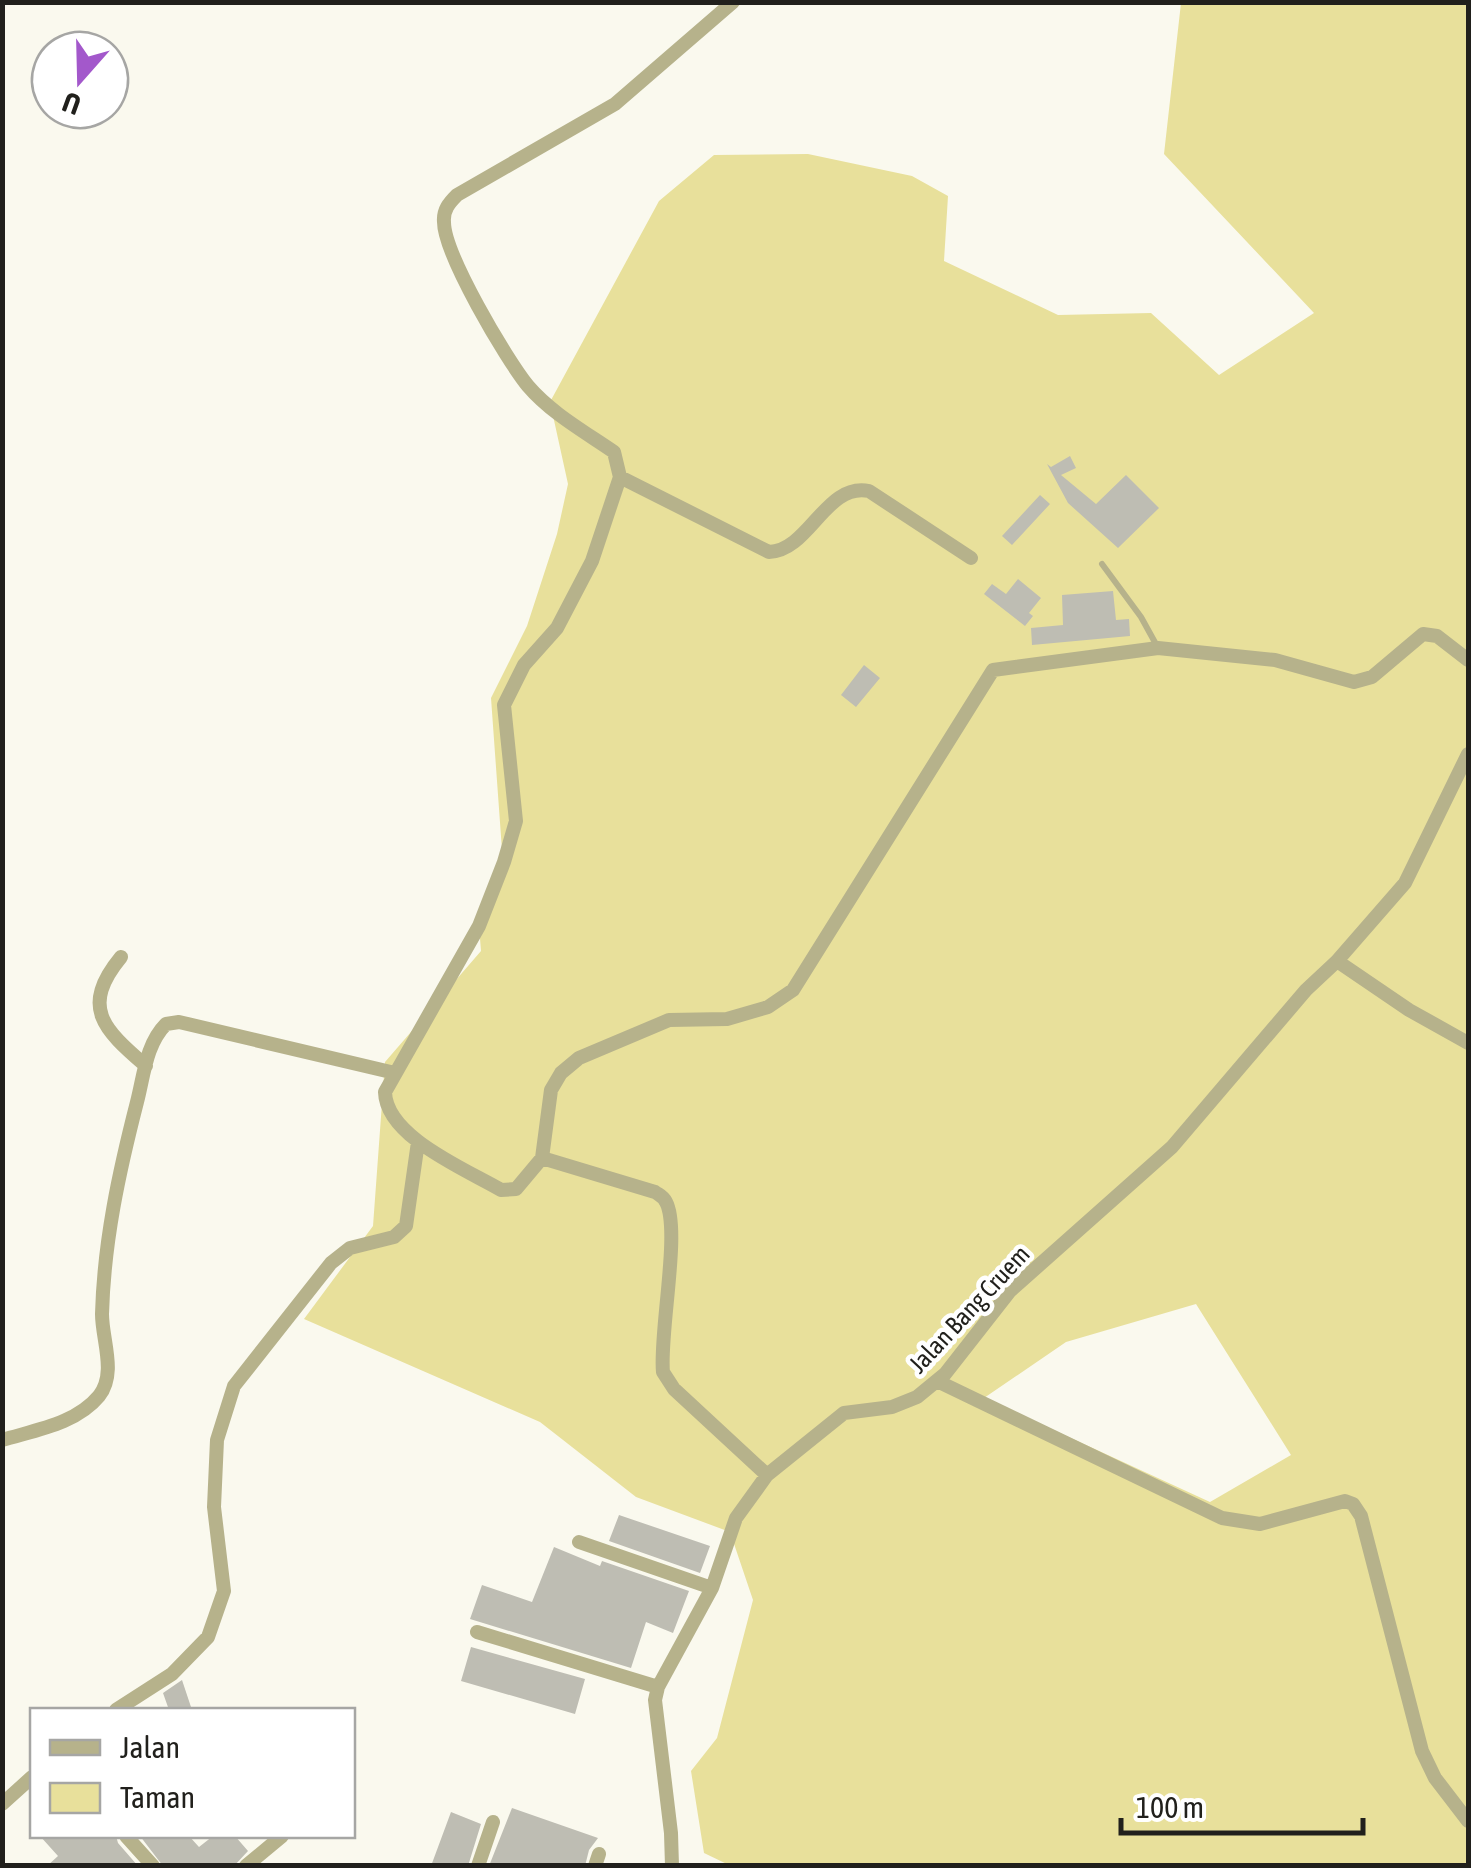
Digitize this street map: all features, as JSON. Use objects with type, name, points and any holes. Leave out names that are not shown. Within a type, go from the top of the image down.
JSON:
[{"type":"street","points":[[733,2],[615,104],[457,195],[448,204],[443,219],[452,251],[499,345],[530,388],[560,416],[614,452],[620,477],[592,562],[557,628],[524,665],[504,705],[516,821],[504,862],[479,926],[386,1092],[386,1103],[400,1125],[418,1142],[501,1190],[522,1185],[542,1158],[552,1090],[560,1073],[579,1058],[669,1020],[727,1019],[768,1007],[793,990],[993,670],[1158,648],[1274,660],[1354,682],[1372,677],[1423,634],[1442,639],[1468,660]]},
{"type":"street","points":[[620,477],[769,552],[778,552],[794,540],[842,496],[857,489],[870,491],[971,558]]},
{"type":"street","name":"Jalan Bang Cruem","points":[[672,1866],[672,1833],[655,1716],[658,1687],[712,1588],[736,1518],[767,1475],[844,1414],[892,1407],[917,1397],[936,1380],[1010,1291],[1172,1147],[1404,883],[1468,754]]},
{"type":"street","points":[[122,957],[104,978],[98,996],[99,1018],[120,1044],[146,1066]]},
{"type":"street","points":[[1336,961],[1409,1010],[1468,1043]]},
{"type":"street","points":[[2,1440],[62,1422],[86,1409],[102,1392],[108,1372],[102,1317],[113,1197],[150,1046],[166,1024],[178,1022],[395,1072]]},
{"type":"street","points":[[119,1708],[172,1674],[208,1638],[224,1591],[214,1507],[217,1440],[234,1386],[331,1263],[350,1248],[394,1237],[406,1226],[418,1142]]},
{"type":"street","points":[[542,1158],[654,1192],[665,1199],[670,1215],[670,1242],[662,1368],[669,1383],[767,1475]]},
{"type":"street","points":[[936,1380],[1222,1518],[1260,1524],[1345,1501],[1352,1504],[1361,1516],[1422,1751],[1435,1778],[1468,1821]]},
{"type":"street","points":[[579,1542],[712,1588]]},
{"type":"street","points":[[477,1632],[658,1687]]},
{"type":"street","points":[[2,1804],[30,1778]]},
{"type":"street","points":[[478,1866],[493,1822]]},
{"type":"street","points":[[128,1838],[153,1866]]},
{"type":"street","points":[[246,1866],[280,1838]]},
{"type":"lane","points":[[1102,564],[1142,617],[1158,648]]},
{"type":"green space","points":[[1181,3],[1468,3],[1468,1865],[729,1865],[704,1853],[691,1771],[717,1738],[753,1600],[730,1532],[636,1497],[540,1422],[304,1319],[373,1226],[385,1062],[481,951],[479,926],[502,850],[491,698],[527,626],[557,534],[568,484],[550,402],[659,201],[714,155],[808,154],[912,176],[948,196],[944,261],[1058,315],[1151,313],[1219,375],[1314,313],[1164,154]],"holes":[[[1196,1304],[1291,1455],[1210,1502],[984,1398],[1066,1342]]]},
{"type":"building","points":[[1070,456],[1076,468],[1061,475],[1096,504],[1126,475],[1159,508],[1118,548],[1068,503],[1047,464],[1051,467]]},
{"type":"building","points":[[1040,495],[1050,504],[1012,545],[1002,536]]},
{"type":"building","points":[[1018,579],[1041,598],[1025,626],[984,594],[992,584],[1006,594]]},
{"type":"building","points":[[1113,591],[1116,620],[1129,619],[1130,636],[1032,645],[1031,628],[1063,625],[1062,595]]},
{"type":"building","points":[[864,665],[880,678],[856,707],[841,695]]},
{"type":"building","points":[[619,1515],[710,1546],[700,1573],[609,1541]]},
{"type":"building","points":[[554,1547],[600,1566],[602,1561],[689,1591],[673,1633],[646,1622],[631,1668],[470,1619],[482,1585],[532,1602]]},
{"type":"building","points":[[471,1647],[585,1679],[575,1714],[461,1681]]},
{"type":"building","points":[[182,1680],[191,1708],[168,1708],[163,1693]]},
{"type":"building","points":[[512,1808],[598,1838],[589,1850],[585,1866],[489,1866]]},
{"type":"building","points":[[451,1812],[481,1824],[468,1866],[431,1866]]},
{"type":"building","points":[[42,1838],[117,1838],[138,1866],[47,1866],[58,1856]]},
{"type":"building","points":[[142,1838],[191,1838],[199,1847],[210,1838],[237,1838],[248,1851],[234,1866],[163,1866]]}]
